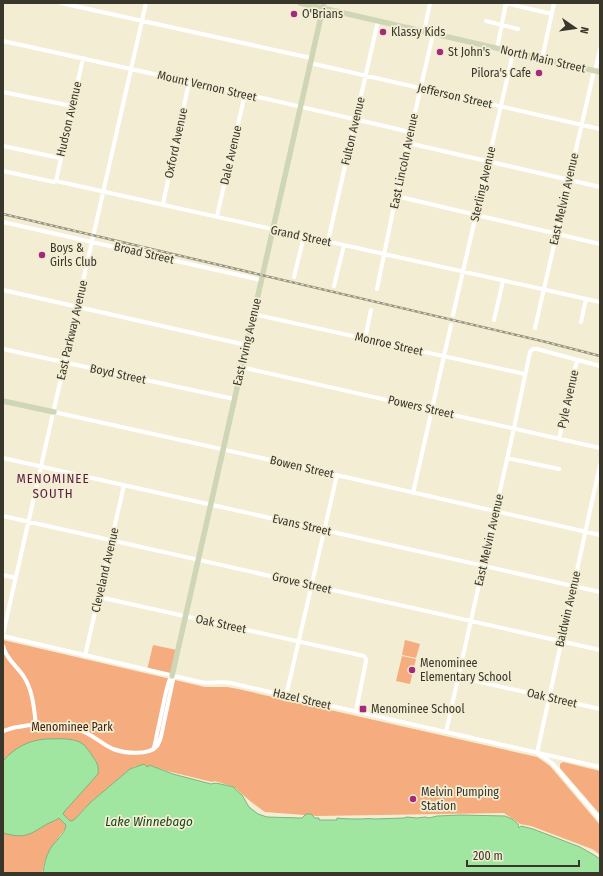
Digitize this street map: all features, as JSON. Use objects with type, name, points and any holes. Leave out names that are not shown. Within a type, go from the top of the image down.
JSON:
[{"type":"street","name":"Jefferson Street","points":[[61,3],[142,20],[365,75],[600,130]]},
{"type":"street","name":"East Parkway Avenue","points":[[3,635],[146,3]]},
{"type":"street","name":"North Main Street","points":[[300,3],[323,6],[424,32],[596,71]]},
{"type":"street","points":[[424,32],[430,3]]},
{"type":"street","points":[[497,49],[506,3],[552,14]]},
{"type":"street","points":[[542,59],[554,3]]},
{"type":"street","name":"East Irving Avenue","points":[[36,725],[81,730],[116,750],[147,752],[154,749],[161,737],[185,616],[323,6]]},
{"type":"street","name":"Fulton Avenue","points":[[328,241],[378,21]]},
{"type":"street","points":[[486,21],[518,29]]},
{"type":"street","name":"East Lincoln Avenue","points":[[377,289],[410,132],[433,34]]},
{"type":"street","name":"Mount Vernon Street","points":[[3,41],[410,132]]},
{"type":"street","name":"East Melvin Avenue","points":[[535,328],[581,125],[596,71],[600,49]]},
{"type":"street","name":"Sterling Avenue","points":[[453,315],[513,53]]},
{"type":"street","name":"Hudson Avenue","points":[[56,181],[83,58]]},
{"type":"street","name":"Oxford Avenue","points":[[163,204],[189,82]]},
{"type":"street","points":[[3,92],[72,106]]},
{"type":"street","name":"Dale Avenue","points":[[218,216],[245,94]]},
{"type":"street","points":[[408,143],[600,187]]},
{"type":"street","points":[[3,146],[60,158]]},
{"type":"street","name":"Grand Street","points":[[3,171],[218,216],[600,302]]},
{"type":"street","points":[[396,196],[600,244]]},
{"type":"street","name":"Broad Street","points":[[3,222],[261,280]]},
{"type":"street","points":[[294,277],[304,236]]},
{"type":"street","points":[[334,286],[344,245]]},
{"type":"street","points":[[494,320],[503,281]]},
{"type":"street","points":[[3,290],[246,345]]},
{"type":"street","points":[[581,322],[586,299]]},
{"type":"street","points":[[365,339],[371,310]]},
{"type":"street","name":"Monroe Street","points":[[253,314],[525,374]]},
{"type":"street","points":[[413,493],[451,325]]},
{"type":"street","name":"Boyd Street","points":[[3,348],[234,400]]},
{"type":"street","name":"East Melvin Avenue","points":[[446,732],[530,353],[532,349],[539,350],[577,360]]},
{"type":"street","points":[[577,360],[600,366]]},
{"type":"street","name":"Pyle Avenue","points":[[559,439],[577,360]]},
{"type":"street","name":"Powers Street","points":[[241,367],[600,448]]},
{"type":"street","name":"Bowen Street","points":[[3,401],[223,449],[600,535]]},
{"type":"street","name":"Evans Street","points":[[3,458],[600,592]]},
{"type":"street","points":[[507,458],[559,469]]},
{"type":"street","name":"Baldwin Avenue","points":[[537,753],[600,465]]},
{"type":"street","points":[[286,696],[336,475]]},
{"type":"street","name":"Cleveland Avenue","points":[[85,656],[124,485]]},
{"type":"street","name":"Grove Street","points":[[3,516],[600,650]]},
{"type":"street","points":[[3,576],[16,578]]},
{"type":"street","name":"Oak Street","points":[[99,597],[364,656],[366,663],[356,711]]},
{"type":"street","name":"Hazel Street","points":[[3,635],[172,676],[204,683],[231,683],[600,767]]},
{"type":"street","points":[[3,646],[8,658],[23,675],[30,689],[36,725],[18,726],[3,731]]},
{"type":"street","name":"Oak Street","points":[[458,676],[600,709]]},
{"type":"street","points":[[537,753],[553,764],[600,819]]},
{"type":"green space","name":"Menominee Park","points":[[3,640],[205,687],[227,687],[238,689],[537,757],[550,766],[600,825],[600,856],[592,849],[531,826],[520,824],[504,813],[317,816],[265,812],[234,787],[215,781],[212,782],[167,771],[149,765],[148,767],[136,766],[130,769],[91,802],[71,822],[48,854],[42,873],[3,873]]},
{"type":"green space","points":[[405,640],[420,644],[416,658],[402,655]]},
{"type":"green space","points":[[153,645],[177,650],[172,676],[147,670]]},
{"type":"green space","points":[[402,656],[416,659],[410,684],[396,681]]},
{"type":"green space","points":[[563,762],[600,771],[600,813],[560,768],[560,764]]},
{"type":"water","name":"Lake Winnebago","points":[[46,739],[75,740],[83,744],[96,761],[98,774],[63,814],[70,821],[74,820],[91,802],[130,769],[144,764],[148,767],[149,765],[173,774],[211,784],[216,783],[234,787],[242,795],[249,807],[258,814],[267,817],[302,818],[306,814],[311,814],[315,818],[319,818],[319,820],[337,820],[337,818],[429,818],[437,816],[460,815],[505,816],[518,824],[519,828],[521,826],[533,829],[580,847],[594,855],[600,859],[600,873],[43,873],[45,861],[49,852],[62,834],[66,825],[59,818],[26,835],[17,836],[3,833],[3,761],[12,752],[22,746],[34,741]]},
{"type":"railway","points":[[3,214],[600,356]]},
{"type":"place","name":"O'Brians","points":[[294,14]]},
{"type":"place","name":"Klassy Kids","points":[[383,32]]},
{"type":"place","name":"St John's","points":[[440,52]]},
{"type":"place","name":"Pilora's Cafe","points":[[539,73]]},
{"type":"place","name":"Boys & Girls Club","points":[[42,255]]},
{"type":"place","name":"Menominee Elementary School","points":[[412,670]]},
{"type":"place","name":"Menominee School","points":[[363,709]]},
{"type":"place","name":"Melvin Pumping Station","points":[[413,799]]},
{"type":"district","name":"MENOMINEE SOUTH","points":[[53,486]]}]
